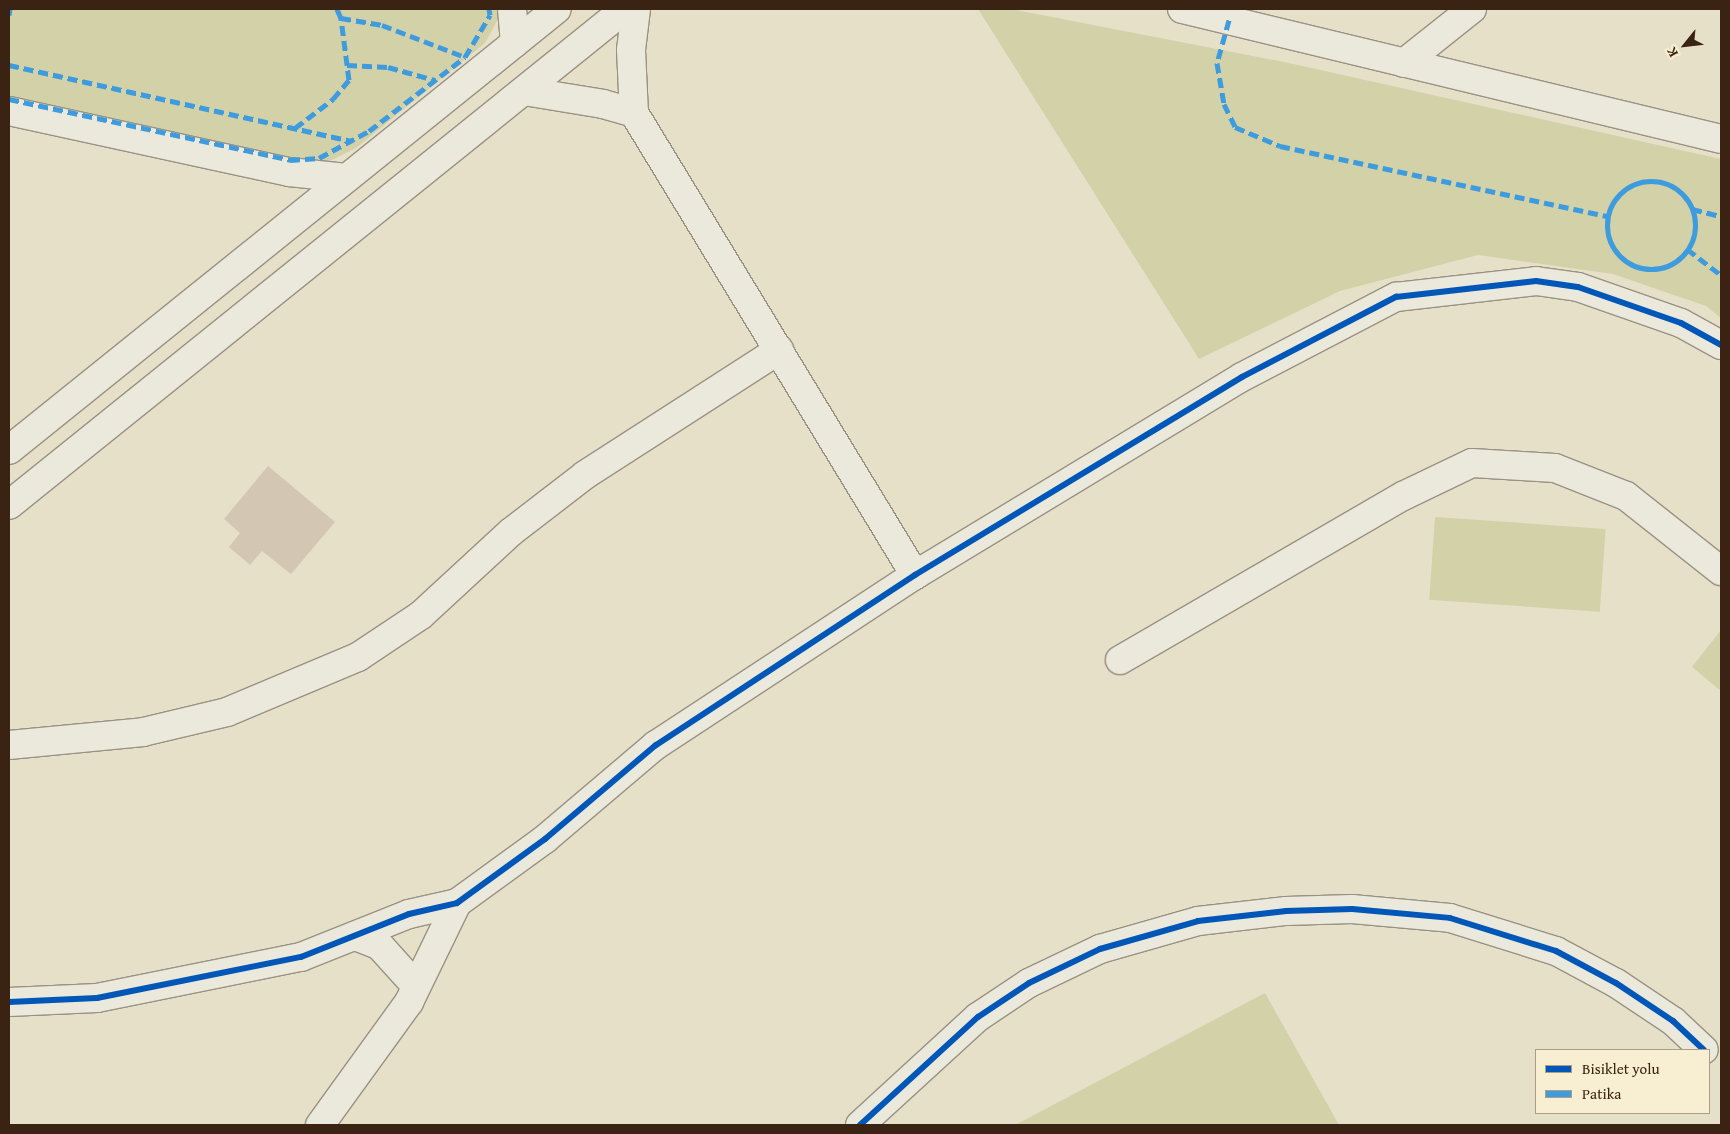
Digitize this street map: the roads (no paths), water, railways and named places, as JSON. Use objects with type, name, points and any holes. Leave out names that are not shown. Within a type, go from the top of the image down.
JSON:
[{"type":"street","points":[[512,9],[514,43]]},
{"type":"street","points":[[9,450],[557,9]]},
{"type":"street","points":[[9,505],[625,9]]},
{"type":"street","points":[[636,9],[631,50],[634,113],[915,575]]},
{"type":"street","points":[[1182,9],[1721,139]]},
{"type":"street","points":[[1404,63],[1472,9]]},
{"type":"street","points":[[524,91],[603,104],[634,113]]},
{"type":"street","points":[[9,111],[289,172],[347,178]]},
{"type":"street","points":[[9,1002],[97,998],[301,957],[409,914],[458,903],[545,839],[656,746],[915,575],[1242,377],[1396,297],[1536,282],[1578,287],[1681,323],[1721,345]]},
{"type":"street","points":[[9,745],[143,732],[227,712],[358,657],[421,615],[511,532],[585,475],[779,350]]},
{"type":"street","points":[[1120,660],[1403,496],[1472,463],[1555,468],[1626,496],[1718,563]]},
{"type":"street","points":[[320,1125],[409,1002],[458,903]]},
{"type":"street","points":[[860,1125],[978,1017],[1029,983],[1100,949],[1189,923],[1286,911],[1352,909],[1450,918],[1556,951],[1641,999],[1673,1021],[1703,1049]]},
{"type":"street","points":[[356,936],[379,945],[416,986]]},
{"type":"street","points":[[1710,1056],[1721,1066]]}]
